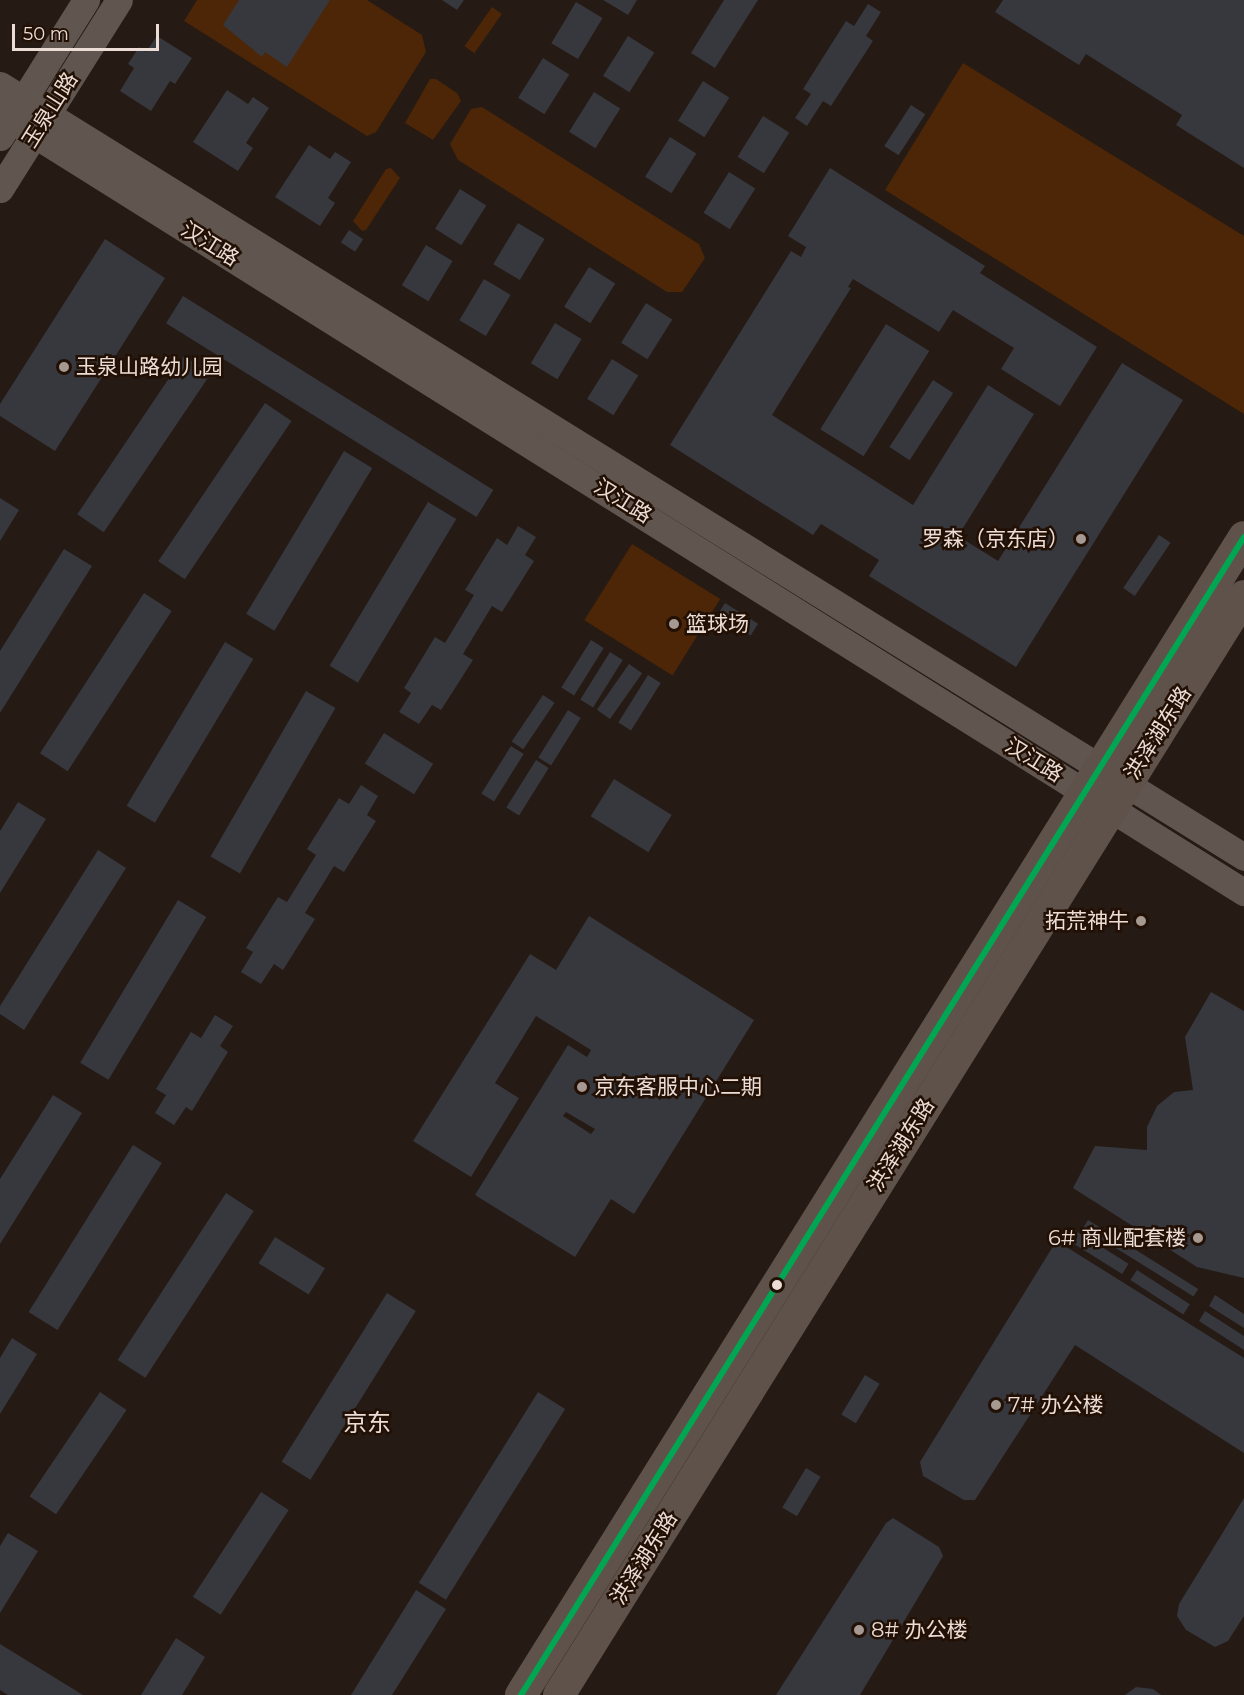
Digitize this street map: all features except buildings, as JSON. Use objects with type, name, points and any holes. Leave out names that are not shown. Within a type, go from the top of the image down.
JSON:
[{"type":"main road","name":"洪泽湖东路","points":[[559,1695],[1106,787],[1244,537]]},
{"type":"main road","name":"洪泽湖东路","points":[[521,1695],[1106,787],[1244,596]]},
{"type":"street","name":"玉泉山路","points":[[9,117],[86,0]]},
{"type":"street","name":"玉泉山路","points":[[0,189],[119,0]]},
{"type":"street","name":"汉江路","points":[[0,85],[9,117],[41,124],[303,276],[1106,787],[1244,892]]},
{"type":"street","name":"汉江路","points":[[1106,787],[1244,857]]},
{"type":"shaded area","points":[[197,0],[367,0],[422,35],[426,52],[376,132],[367,136],[184,21]]},
{"type":"shaded area","points":[[492,7],[502,14],[474,53],[464,46]]},
{"type":"shaded area","points":[[963,63],[1244,236],[1244,414],[885,190]]},
{"type":"shaded area","points":[[430,79],[436,79],[457,93],[461,101],[433,140],[405,123]]},
{"type":"shaded area","points":[[482,107],[699,244],[705,258],[682,292],[667,292],[458,160],[450,144],[471,109]]},
{"type":"shaded area","points":[[391,168],[400,178],[366,230],[362,231],[353,221],[386,169]]},
{"type":"shaded area","points":[[632,544],[720,599],[673,675],[584,620]]},
{"type":"transit line","points":[[521,1695],[1244,537]]},
{"type":"place","name":"玉泉山路幼儿园","points":[[64,367]]},
{"type":"place","name":"罗森（京东店）","points":[[1081,539]]},
{"type":"place","name":"篮球场","points":[[674,624]]},
{"type":"place","name":"拓荒神牛","points":[[1141,921]]},
{"type":"place","name":"京东客服中心二期","points":[[582,1087]]},
{"type":"place","name":"6# 商业配套楼","points":[[1198,1238]]},
{"type":"place","name":"7# 办公楼","points":[[996,1405]]},
{"type":"place","name":"8# 办公楼","points":[[859,1630]]},
{"type":"district","name":"京东","points":[[367,1423]]}]
